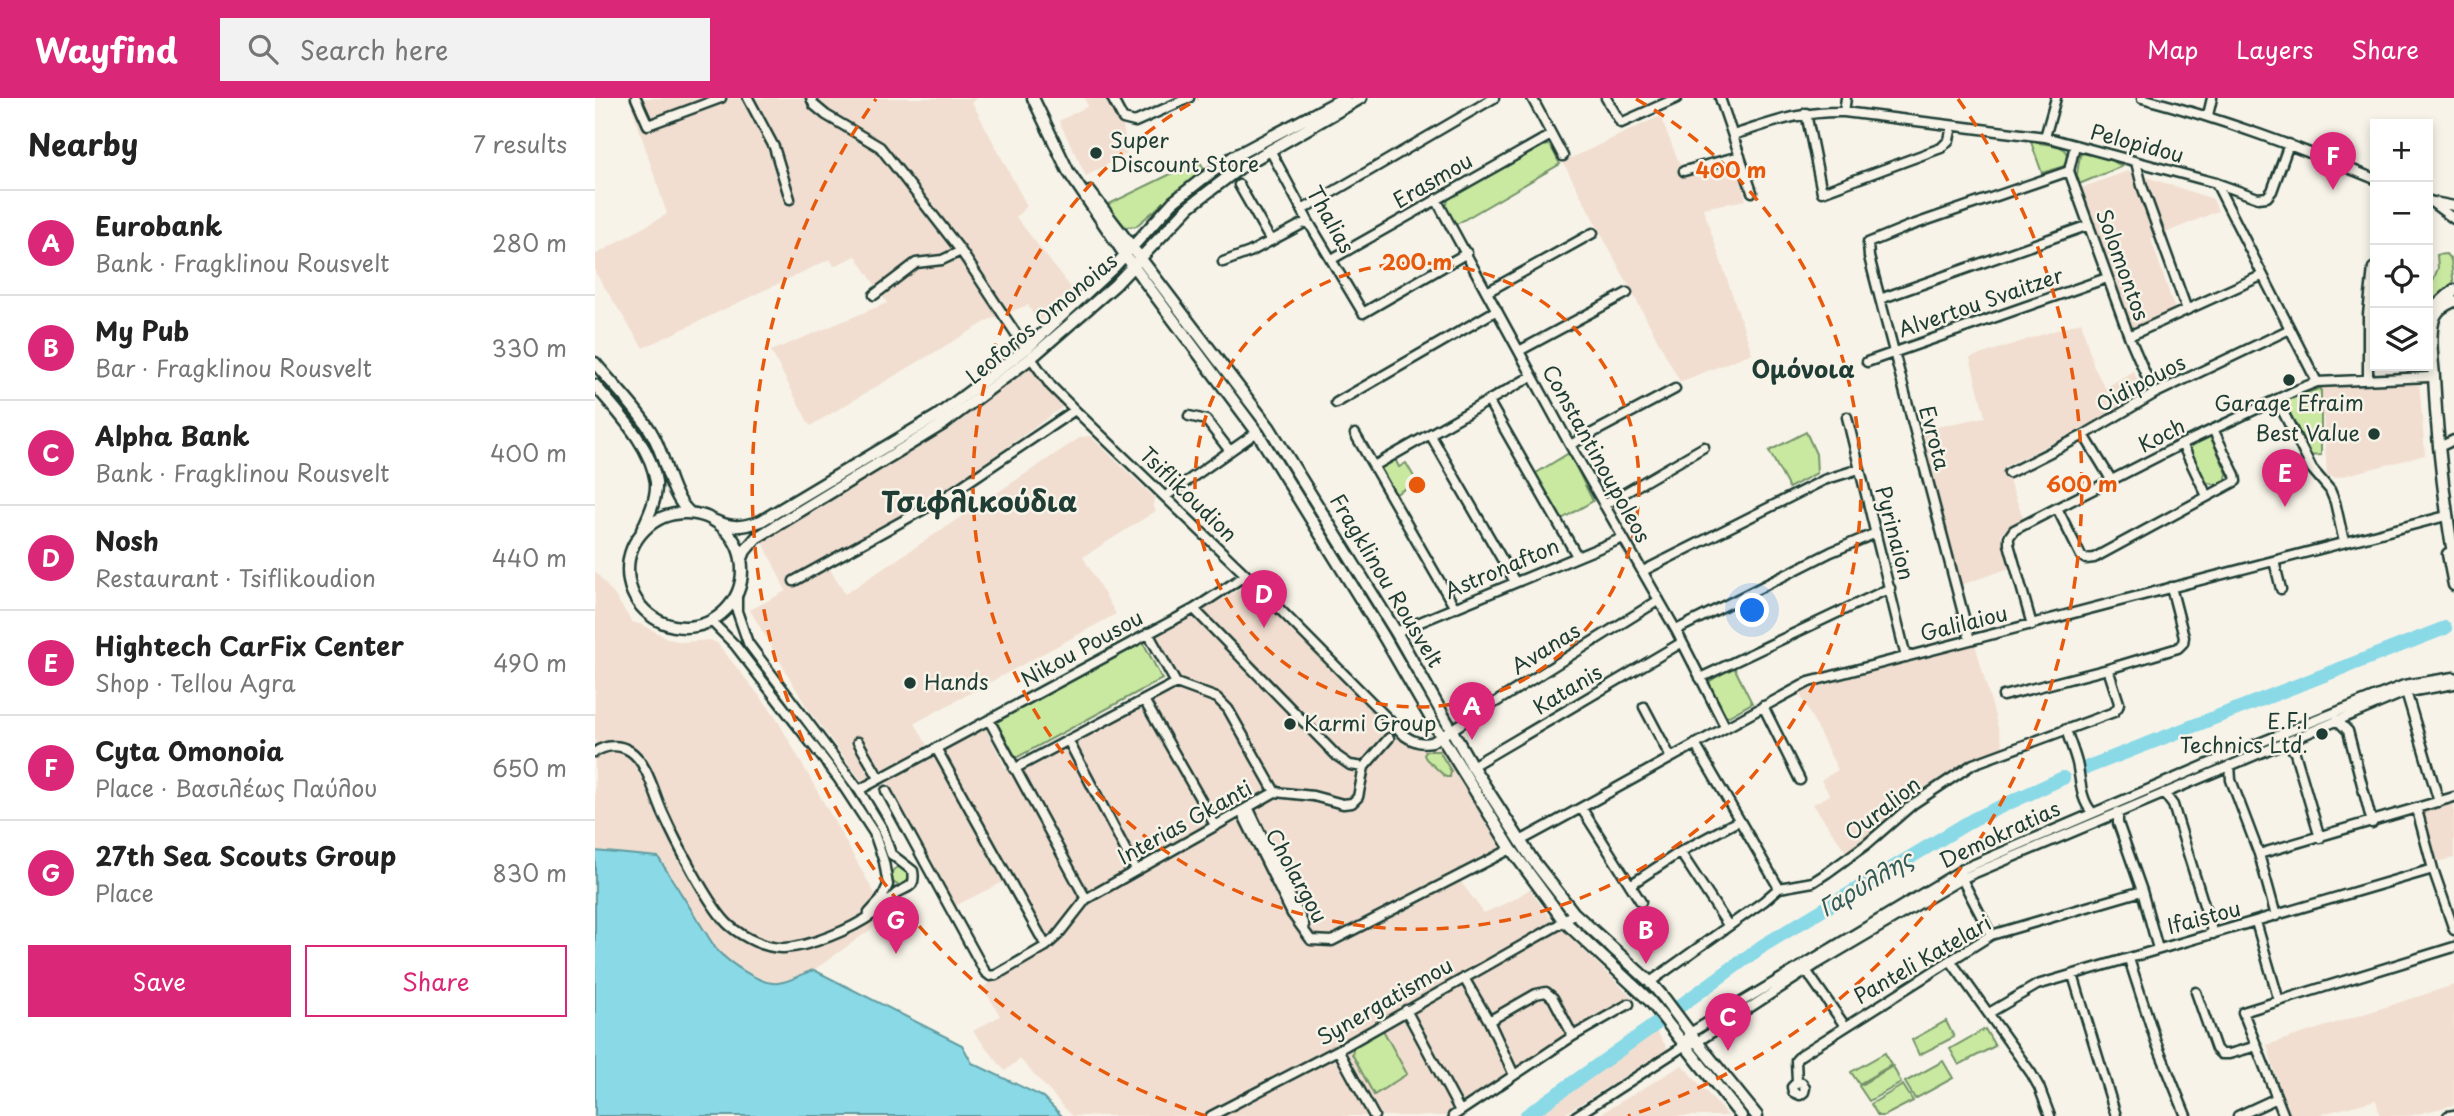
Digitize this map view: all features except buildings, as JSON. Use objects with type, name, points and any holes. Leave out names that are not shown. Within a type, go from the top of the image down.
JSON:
[{"type":"main road","name":"Fragklinou Rousvelt","points":[[1033,98],[1072,167],[1128,252],[1257,432],[1511,849],[1564,921],[1650,1001],[1741,1116]]},
{"type":"main road","name":"Leoforos Omonoias","points":[[713,520],[737,528],[761,521],[937,416],[1029,354],[1173,202],[1201,180],[1234,158],[1344,98]]},
{"type":"main road","name":"Leoforos Omonoias","points":[[741,561],[745,551],[756,538],[943,424],[1137,264],[1190,206],[1241,167],[1361,98]]},
{"type":"main road","name":"Fragklinou Rousvelt","points":[[1137,264],[1269,427],[1396,632],[1472,766],[1520,841],[1574,913],[1650,982],[1757,1116]]},
{"type":"main road","points":[[2433,310],[2454,290]]},
{"type":"main road","points":[[2454,301],[2443,306],[2433,322],[2444,516],[2454,560]]},
{"type":"main road","points":[[595,363],[649,429],[661,450],[681,505],[690,513]]},
{"type":"main road","points":[[2429,371],[2454,585]]},
{"type":"main road","points":[[595,385],[632,430],[656,484],[655,497],[632,549],[628,573],[630,585],[640,605],[657,620],[676,627],[701,625],[711,621],[727,608],[737,593],[742,572],[741,561],[736,545],[726,531],[713,520],[690,513],[665,516],[650,524],[639,536]]},
{"type":"street","points":[[636,98],[648,125],[720,98]]},
{"type":"street","points":[[748,98],[774,148],[790,199]]},
{"type":"street","name":"Tsiflikoudion","points":[[811,98],[814,105],[826,115],[880,147],[961,251],[1051,386],[1246,575],[1405,736],[1422,744],[1432,742],[1452,729]]},
{"type":"street","points":[[1112,98],[1123,119],[1135,122],[1189,98]]},
{"type":"street","points":[[1302,210],[1494,98]]},
{"type":"street","points":[[1532,98],[1563,156]]},
{"type":"street","points":[[1606,98],[1621,123],[1677,98]]},
{"type":"street","points":[[1720,98],[1752,192]]},
{"type":"street","points":[[1844,112],[1846,98]]},
{"type":"street","points":[[2045,137],[2056,98]]},
{"type":"street","points":[[2142,98],[2208,116],[2289,144],[2370,177]]},
{"type":"street","points":[[2208,116],[2212,98]]},
{"type":"street","name":"Pelopidou","points":[[1733,135],[1806,113],[1844,112],[2045,137],[2216,183],[2258,198],[2267,197],[2273,191],[2289,144]]},
{"type":"street","points":[[1806,113],[1822,192],[1941,148],[1949,140],[1952,126]]},
{"type":"street","name":"Erasmou","points":[[1332,259],[1551,135]]},
{"type":"street","points":[[2069,171],[2075,145]]},
{"type":"street","name":"Thalias","points":[[1270,150],[1308,221],[1363,313],[1467,253]]},
{"type":"street","points":[[1684,171],[1740,156]]},
{"type":"street","points":[[2136,162],[2142,186],[2187,310]]},
{"type":"street","name":"Solomontos","points":[[2069,171],[2129,336],[2154,394]]},
{"type":"street","name":"Evrota","points":[[1970,640],[1892,351],[1868,243],[1906,227],[2069,171]]},
{"type":"street","points":[[2216,183],[2317,382]]},
{"type":"street","points":[[1239,185],[1271,241]]},
{"type":"street","name":"Constantinoupoleos","points":[[1436,199],[1570,445],[1676,630],[1725,726]]},
{"type":"street","points":[[2433,202],[2454,206]]},
{"type":"street","points":[[2433,204],[2454,219]]},
{"type":"street","points":[[1223,262],[1308,221]]},
{"type":"street","points":[[1880,299],[2089,225]]},
{"type":"street","points":[[1487,292],[1593,233]]},
{"type":"street","points":[[874,295],[916,264],[942,260],[961,251]]},
{"type":"street","points":[[2129,336],[2261,276]]},
{"type":"street","name":"Alvertou Svaitzer","points":[[1867,362],[1892,351],[2107,278]]},
{"type":"street","points":[[2368,379],[2370,292]]},
{"type":"street","points":[[1518,351],[1627,293]]},
{"type":"street","points":[[1336,403],[1497,310]]},
{"type":"street","name":"Oidipouos","points":[[2009,473],[2084,435],[2154,394],[2290,328]]},
{"type":"street","points":[[1374,466],[1532,376]]},
{"type":"street","name":"Koch","points":[[2032,625],[2009,537],[2014,530],[2182,444],[2317,382],[2429,377]]},
{"type":"street","points":[[1570,445],[1675,389]]},
{"type":"street","points":[[2277,400],[2312,468],[2330,490],[2344,542]]},
{"type":"street","points":[[1489,402],[1577,556]]},
{"type":"street","points":[[794,582],[944,498],[1075,410]]},
{"type":"street","points":[[1189,416],[1206,420],[1230,451]]},
{"type":"street","name":"Pyrinaion","points":[[1847,417],[1906,657]]},
{"type":"street","points":[[2057,510],[2081,556],[2086,559],[2094,558],[2236,481],[2213,429]]},
{"type":"street","points":[[1166,496],[1257,432]]},
{"type":"street","points":[[1430,433],[1515,582]]},
{"type":"street","points":[[1355,434],[1455,608]]},
{"type":"street","points":[[2084,435],[2112,481]]},
{"type":"street","points":[[2439,447],[2454,440]]},
{"type":"street","points":[[2182,444],[2207,496]]},
{"type":"street","points":[[1604,505],[1704,447]]},
{"type":"street","points":[[1643,571],[1823,480],[1859,469]]},
{"type":"street","name":"Galilaiou","points":[[1520,841],[1809,682],[2444,516]]},
{"type":"street","points":[[1676,630],[1831,552],[1877,533]]},
{"type":"street","name":"Astronafton","points":[[1396,632],[1623,538]]},
{"type":"street","points":[[2274,561],[2281,589]]},
{"type":"street","name":"Nikou Pousou","points":[[859,790],[1194,609],[1246,575]]},
{"type":"street","points":[[2003,696],[2108,670],[2178,648],[2184,637],[2171,587]]},
{"type":"street","points":[[1700,678],[1890,588]]},
{"type":"street","points":[[737,593],[737,611],[747,643],[859,790],[882,828],[891,854],[901,863]]},
{"type":"street","name":"Avanas","points":[[1452,729],[1659,600]]},
{"type":"street","points":[[1194,609],[1337,756],[1350,765],[1364,767]]},
{"type":"street","points":[[711,621],[735,645],[838,778],[874,833],[887,880],[900,891]]},
{"type":"street","points":[[1148,633],[1176,683],[1217,698],[1228,709],[1275,792]]},
{"type":"street","name":"Katanis","points":[[1472,766],[1681,643]]},
{"type":"street","name":"Ouralion","points":[[1650,982],[1779,888],[1813,881],[1827,873],[1867,844],[1913,804],[1973,764],[2114,712],[2118,707],[2108,670]]},
{"type":"street","name":"Demokratias","points":[[1690,1033],[1963,873],[2092,812],[2404,685],[2454,677]]},
{"type":"street","points":[[1014,769],[1176,683]]},
{"type":"street","name":"Demokratias","points":[[1963,873],[2118,813],[2337,720],[2409,694],[2454,684]]},
{"type":"street","points":[[2409,694],[2439,802]]},
{"type":"street","points":[[1144,700],[1215,825]]},
{"type":"street","points":[[1763,706],[1800,780]]},
{"type":"street","points":[[1644,707],[1671,758]]},
{"type":"street","points":[[989,720],[1086,899]]},
{"type":"street","points":[[2337,720],[2348,731],[2372,823]]},
{"type":"street","points":[[2066,729],[2077,762],[2081,786],[2092,812]]},
{"type":"street","name":"Interias Gkanti","points":[[886,791],[979,961],[990,976],[1046,946],[1086,899],[1275,792],[1313,796],[1343,804],[1352,803],[1358,797],[1364,767],[1389,738]]},
{"type":"street","points":[[858,742],[879,778]]},
{"type":"street","points":[[1069,742],[1136,870]]},
{"type":"street","points":[[2287,742],[2295,753],[2320,838]]},
{"type":"street","points":[[1695,744],[1779,888]]},
{"type":"street","points":[[595,752],[601,748],[618,746],[631,751],[641,762],[666,820],[711,903],[730,926],[767,946],[783,948],[836,933],[862,921],[900,891],[907,890],[914,878],[908,865],[894,864],[880,900],[862,921]]},
{"type":"street","points":[[936,748],[1046,946]]},
{"type":"street","points":[[2230,765],[2231,780],[2259,854],[2276,916]]},
{"type":"street","points":[[2164,793],[2173,805],[2213,934]]},
{"type":"street","points":[[2259,854],[2454,797]]},
{"type":"street","name":"Cholargou","points":[[1245,809],[1292,915],[1311,940],[1332,941],[1511,849]]},
{"type":"street","points":[[1582,809],[1641,902]]},
{"type":"street","points":[[2417,810],[2454,930]]},
{"type":"street","points":[[2118,813],[2118,823],[2142,891],[2158,949]]},
{"type":"street","points":[[1630,885],[1679,852],[1738,821]]},
{"type":"street","points":[[1679,852],[1728,925]]},
{"type":"street","name":"Ifaistou","points":[[1989,1013],[2030,987],[2433,869]]},
{"type":"street","points":[[1963,873],[1991,935]]},
{"type":"street","name":"Panteli Katelari","points":[[1797,1082],[1798,1058],[1991,935],[2142,891]]},
{"type":"street","name":"Synergatismou","points":[[1211,1116],[1338,1050],[1574,913]]},
{"type":"street","points":[[2256,922],[2280,1001]]},
{"type":"street","points":[[2284,1116],[2243,1012],[2454,947]]},
{"type":"street","points":[[2129,959],[2156,1042],[2186,1116]]},
{"type":"street","points":[[1950,960],[2039,1087],[2050,1116]]},
{"type":"street","name":"Demokratias","points":[[1576,1116],[1684,1046],[1697,1042],[1803,968]]},
{"type":"street","name":"Panteli Katelari","points":[[1803,968],[1845,1027]]},
{"type":"street","points":[[2073,975],[2116,1116]]},
{"type":"street","points":[[1464,978],[1489,1021],[1514,1075]]},
{"type":"street","points":[[1489,1021],[1536,994],[1546,992],[1553,998],[1573,1036]]},
{"type":"street","points":[[2196,992],[2216,1049],[2221,1054],[2257,1046]]},
{"type":"street","points":[[1406,1010],[1457,1113],[1573,1036],[1629,1004]]},
{"type":"street","points":[[1684,1046],[1690,1033]]},
{"type":"street","points":[[1338,1050],[1374,1116]]},
{"type":"street","points":[[2238,1116],[2277,1098]]},
{"type":"street","points":[[2448,1116],[2454,1115]]},
{"type":"shaded area","points":[[629,98],[977,98],[972,102],[1027,206],[1016,217],[1072,289],[1038,323],[1028,305],[989,320],[810,426],[771,351],[887,303],[856,256],[834,266],[830,259],[643,348],[595,272],[595,255],[667,214]]},
{"type":"shaded area","points":[[1084,98],[1107,98],[1123,124],[1127,154],[1086,176],[1059,121],[1088,106]]},
{"type":"shaded area","points":[[1660,116],[1684,175],[1737,165],[1746,200],[1703,208],[1752,353],[1680,382],[1563,162]]},
{"type":"shaded area","points":[[2128,171],[2213,199],[2218,211],[2151,239],[2176,313],[2131,331],[2081,188]]},
{"type":"shaded area","points":[[2081,322],[2094,367],[2105,388],[2133,371],[2147,396],[2004,467],[2024,520],[2001,534],[2010,568],[1958,586],[1922,430],[1985,417],[1970,358]]},
{"type":"shaded area","points":[[1030,364],[1064,406],[944,492],[825,561],[845,594],[1081,437],[1090,436],[1154,497],[1153,505],[1156,511],[1083,557],[1116,614],[915,723],[927,745],[863,783],[806,706],[750,610],[786,591],[762,540],[942,428]]},
{"type":"shaded area","points":[[2419,379],[2425,455],[2335,478],[2327,476],[2321,385]]},
{"type":"shaded area","points":[[595,571],[632,622],[669,639],[682,642],[710,640],[717,643],[774,714],[888,917],[814,970],[776,984],[748,974],[716,949],[658,857],[595,851]]},
{"type":"shaded area","points":[[1249,584],[1413,748],[1441,745],[1505,847],[1455,874],[1484,913],[1530,889],[1550,918],[1633,998],[1577,1027],[1447,1116],[1072,1116],[1020,1059],[1005,1071],[973,1031],[1000,1016],[983,987],[1009,973],[1037,943],[1003,882],[955,906],[887,781],[986,728],[1007,771],[1178,680],[1154,637]]},
{"type":"shaded area","points":[[1975,644],[2004,749],[1969,761],[1919,795],[1848,855],[1813,804],[1830,795],[1821,780],[1838,770],[1799,692]]},
{"type":"shaded area","points":[[2454,802],[2454,858],[2436,862],[2422,812]]},
{"type":"shaded area","points":[[2454,985],[2454,1105],[2409,1116],[2380,1116],[2376,1100],[2314,1116],[2288,1116],[2267,1045]]},
{"type":"shaded area","points":[[1654,1028],[1668,1049],[1561,1116],[1539,1116],[1536,1112]]},
{"type":"shaded area","points":[[1682,1065],[1728,1116],[1597,1116]]},
{"type":"green space","points":[[2031,142],[2060,146],[2067,157],[2064,166],[2042,173]]},
{"type":"green space","points":[[1550,145],[1560,164],[1455,225],[1446,209],[1448,199],[1543,146]]},
{"type":"green space","points":[[2084,153],[2123,166],[2079,184],[2077,174],[2080,155]]},
{"type":"green space","points":[[1200,162],[1204,169],[1136,226],[1125,227],[1107,205],[1181,169]]},
{"type":"green space","points":[[2446,254],[2451,260],[2454,287],[2436,302],[2433,299],[2433,280],[2438,268],[2437,255]]},
{"type":"green space","points":[[2321,388],[2321,455],[2308,456],[2281,402]]},
{"type":"green space","points":[[1806,432],[1816,454],[1817,473],[1789,488],[1769,451]]},
{"type":"green space","points":[[2210,436],[2227,473],[2226,479],[2218,485],[2204,482],[2187,447]]},
{"type":"green space","points":[[1569,453],[1593,501],[1560,520],[1533,475]]},
{"type":"green space","points":[[1394,457],[1399,467],[1406,463],[1417,482],[1392,496],[1380,467]]},
{"type":"green space","points":[[1143,642],[1162,679],[1016,758],[996,721]]},
{"type":"green space","points":[[1734,667],[1752,703],[1729,716],[1721,714],[1708,689],[1710,681]]},
{"type":"green space","points":[[1426,751],[1439,751],[1451,771],[1450,777],[1446,777],[1426,759]]},
{"type":"green space","points":[[900,867],[906,870],[909,876],[906,882],[900,885],[894,882],[891,876],[894,870]]},
{"type":"green space","points":[[1946,1021],[1954,1037],[1919,1055],[1912,1040]]},
{"type":"green space","points":[[1985,1029],[1995,1046],[1959,1065],[1950,1049]]},
{"type":"green space","points":[[1383,1030],[1407,1074],[1374,1095],[1352,1054],[1354,1046]]},
{"type":"green space","points":[[1885,1053],[1891,1065],[1859,1084],[1851,1072]]},
{"type":"green space","points":[[1943,1061],[1953,1078],[1915,1099],[1905,1082]]},
{"type":"green space","points":[[1893,1066],[1901,1083],[1869,1101],[1859,1086]]},
{"type":"green space","points":[[1903,1085],[1913,1101],[1884,1116],[1878,1116],[1871,1104]]},
{"type":"water","points":[[595,851],[658,857],[716,949],[745,972],[771,983],[778,983],[814,970],[962,1045],[972,1063],[1043,1097],[1062,1116],[595,1116]]},
{"type":"waterway","name":"Γαρύλλης","points":[[2088,767],[2445,628]]},
{"type":"waterway","name":"Γαρύλλης","points":[[1680,1006],[1764,945],[1974,819],[2063,778]]},
{"type":"waterway","name":"Γαρύλλης","points":[[1526,1116],[1656,1024]]},
{"type":"place","name":"Super Discount Store","points":[[1096,153]]},
{"type":"place","name":"Cyta Omonoia","points":[[2333,190]]},
{"type":"place","name":"Garage Efraim","points":[[2289,380]]},
{"type":"place","name":"Best Value","points":[[2374,434]]},
{"type":"place","name":"Hightech CarFix Center","points":[[2285,507]]},
{"type":"place","name":"Nosh","points":[[1264,628]]},
{"type":"place","name":"Hands","points":[[910,683]]},
{"type":"place","name":"Karmi Group","points":[[1290,724]]},
{"type":"place","name":"E.F.I Technics Ltd.","points":[[2322,734]]},
{"type":"place","name":"Eurobank","points":[[1472,740]]},
{"type":"place","name":"27th Sea Scouts Group","points":[[896,954]]},
{"type":"place","name":"My Pub","points":[[1646,964]]},
{"type":"place","name":"Alpha Bank","points":[[1728,1051]]},
{"type":"district","name":"Ομόνοια","points":[[1803,370]]},
{"type":"district","name":"Τσιφλικούδια","points":[[979,502]]}]
